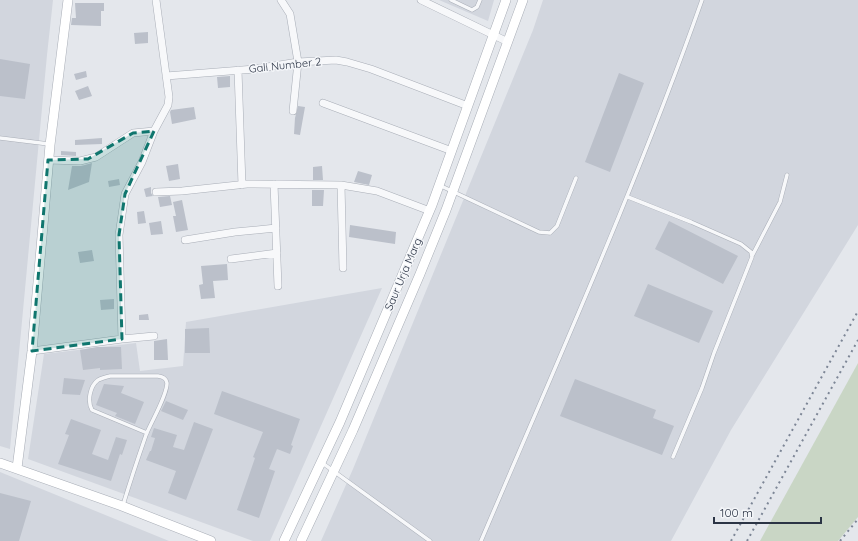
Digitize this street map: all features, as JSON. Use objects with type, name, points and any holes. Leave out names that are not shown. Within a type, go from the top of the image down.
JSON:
[{"type":"street","points":[[17,468],[32,351],[48,160],[68,0]]},
{"type":"street","points":[[122,339],[119,235],[125,194],[142,162],[154,130],[168,105],[169,97],[156,0]]},
{"type":"street","points":[[281,0],[290,14],[298,62],[293,111]]},
{"type":"street","points":[[421,0],[508,42]]},
{"type":"street","name":"Saur Urja Marg","points":[[284,541],[340,422],[430,211],[506,0]]},
{"type":"street","name":"Saur Urja Marg","points":[[301,541],[353,430],[408,301],[453,191],[523,0]]},
{"type":"street","name":"Gali Number 2","points":[[166,76],[331,60],[347,62],[377,71],[468,106]]},
{"type":"street","points":[[238,70],[242,185]]},
{"type":"street","points":[[323,103],[452,150]]},
{"type":"street","points":[[48,160],[80,161],[96,157],[133,133],[154,130]]},
{"type":"street","points":[[274,184],[278,286]]},
{"type":"street","points":[[156,192],[242,185],[341,185],[377,190],[430,211]]},
{"type":"street","points":[[341,185],[343,268]]},
{"type":"street","points":[[185,240],[235,232],[276,228]]},
{"type":"street","points":[[231,259],[277,253]]},
{"type":"street","points":[[394,295],[408,301]]},
{"type":"street","points":[[32,351],[154,336]]},
{"type":"street","points":[[0,463],[122,506],[211,541]]},
{"type":"lane","points":[[451,0],[472,10],[477,7],[480,0]]},
{"type":"lane","points":[[481,541],[628,197],[702,0]]},
{"type":"lane","points":[[0,138],[50,144]]},
{"type":"lane","points":[[673,457],[702,388],[714,353],[752,257],[780,202],[787,175]]},
{"type":"lane","points":[[439,185],[539,232],[550,233],[557,226],[561,218],[576,178]]},
{"type":"lane","points":[[628,197],[692,222],[741,244],[751,252],[752,257]]},
{"type":"lane","points":[[122,506],[147,433],[167,384],[163,377],[158,376],[110,376],[96,381],[91,391],[89,401],[92,410],[147,433]]},
{"type":"lane","points":[[321,462],[430,541]]},
{"type":"highlighted area","points":[[154,131],[125,194],[119,235],[122,339],[32,351],[48,160],[88,159],[133,133]]},
{"type":"shaded area","points":[[0,0],[53,0],[10,449],[0,446]]},
{"type":"shaded area","points":[[439,0],[494,0],[488,21]]},
{"type":"shaded area","points":[[543,0],[858,0],[858,225],[731,430],[671,541],[321,541],[353,469],[533,30]]},
{"type":"shaded area","points":[[382,288],[270,541],[253,541],[28,459],[44,354],[136,343],[140,371],[183,366],[186,322]]},
{"type":"shaded area","points":[[0,472],[169,541],[0,541]]},
{"type":"green space","points":[[858,363],[858,517],[838,541],[760,541]]},
{"type":"building","points":[[75,3],[104,3],[104,11],[101,11],[101,26],[71,25],[72,18],[76,18]]},
{"type":"building","points":[[148,32],[148,43],[135,44],[134,33]]},
{"type":"building","points":[[0,59],[30,64],[25,99],[0,96]]},
{"type":"building","points":[[86,71],[87,77],[76,80],[74,74]]},
{"type":"building","points":[[619,73],[644,83],[610,172],[585,162]]},
{"type":"building","points":[[230,76],[230,87],[218,88],[217,77]]},
{"type":"building","points":[[88,86],[92,96],[79,100],[75,91]]},
{"type":"building","points":[[298,106],[305,107],[300,135],[294,134],[295,118]]},
{"type":"building","points":[[194,107],[196,119],[172,124],[171,110]]},
{"type":"building","points":[[102,138],[102,144],[75,145],[75,140]]},
{"type":"building","points":[[61,151],[76,152],[76,156],[61,155]]},
{"type":"building","points":[[92,163],[89,182],[68,190],[72,166],[81,166]]},
{"type":"building","points":[[178,164],[180,179],[169,181],[166,166]]},
{"type":"building","points":[[322,166],[323,180],[313,180],[313,167]]},
{"type":"building","points":[[358,171],[372,175],[369,185],[354,182]]},
{"type":"building","points":[[119,179],[120,185],[109,187],[108,181]]},
{"type":"building","points":[[151,187],[151,193],[153,196],[146,197],[144,189]]},
{"type":"building","points":[[312,190],[324,190],[323,206],[312,206]]},
{"type":"building","points":[[170,196],[172,205],[160,207],[158,197]]},
{"type":"building","points":[[182,200],[188,230],[176,232],[173,216],[176,216],[173,202]]},
{"type":"building","points":[[144,211],[146,223],[138,224],[137,212]]},
{"type":"building","points":[[161,221],[163,234],[151,235],[149,223]]},
{"type":"building","points":[[669,221],[738,256],[723,284],[655,249]]},
{"type":"building","points":[[350,225],[396,232],[395,244],[349,237]]},
{"type":"building","points":[[92,250],[94,261],[80,263],[78,252]]},
{"type":"building","points":[[227,264],[228,280],[213,281],[215,298],[201,299],[199,285],[203,284],[201,266]]},
{"type":"building","points":[[648,284],[713,311],[699,343],[634,316]]},
{"type":"building","points":[[114,299],[114,309],[101,310],[100,300]]},
{"type":"building","points":[[148,314],[149,320],[139,320],[139,315]]},
{"type":"building","points":[[209,328],[210,353],[185,353],[185,329]]},
{"type":"building","points":[[167,339],[168,360],[154,360],[154,341]]},
{"type":"building","points":[[97,347],[121,347],[122,369],[100,370],[100,368],[83,370],[80,350]]},
{"type":"building","points":[[64,378],[85,380],[80,395],[62,394]]},
{"type":"building","points":[[575,379],[656,410],[653,418],[674,426],[662,455],[560,416]]},
{"type":"building","points":[[104,384],[124,386],[121,393],[144,402],[135,424],[115,416],[117,413],[96,405]]},
{"type":"building","points":[[222,391],[300,419],[291,445],[293,446],[290,454],[277,449],[269,469],[275,471],[259,518],[237,510],[255,458],[253,457],[263,432],[214,414]]},
{"type":"building","points":[[166,401],[188,410],[183,420],[161,411]]},
{"type":"building","points":[[71,419],[101,430],[92,454],[108,460],[116,437],[127,440],[122,455],[120,454],[111,481],[58,464],[69,435],[65,434]]},
{"type":"building","points":[[194,422],[213,429],[186,500],[168,493],[176,471],[146,460],[151,451],[155,438],[151,437],[154,428],[177,435],[173,447],[184,450]]},
{"type":"building","points":[[0,493],[31,501],[19,541],[0,541]]},
{"type":"railway","points":[[731,541],[858,311]]},
{"type":"railway","points":[[747,541],[858,340]]},
{"type":"railway","points":[[840,541],[858,519]]}]
